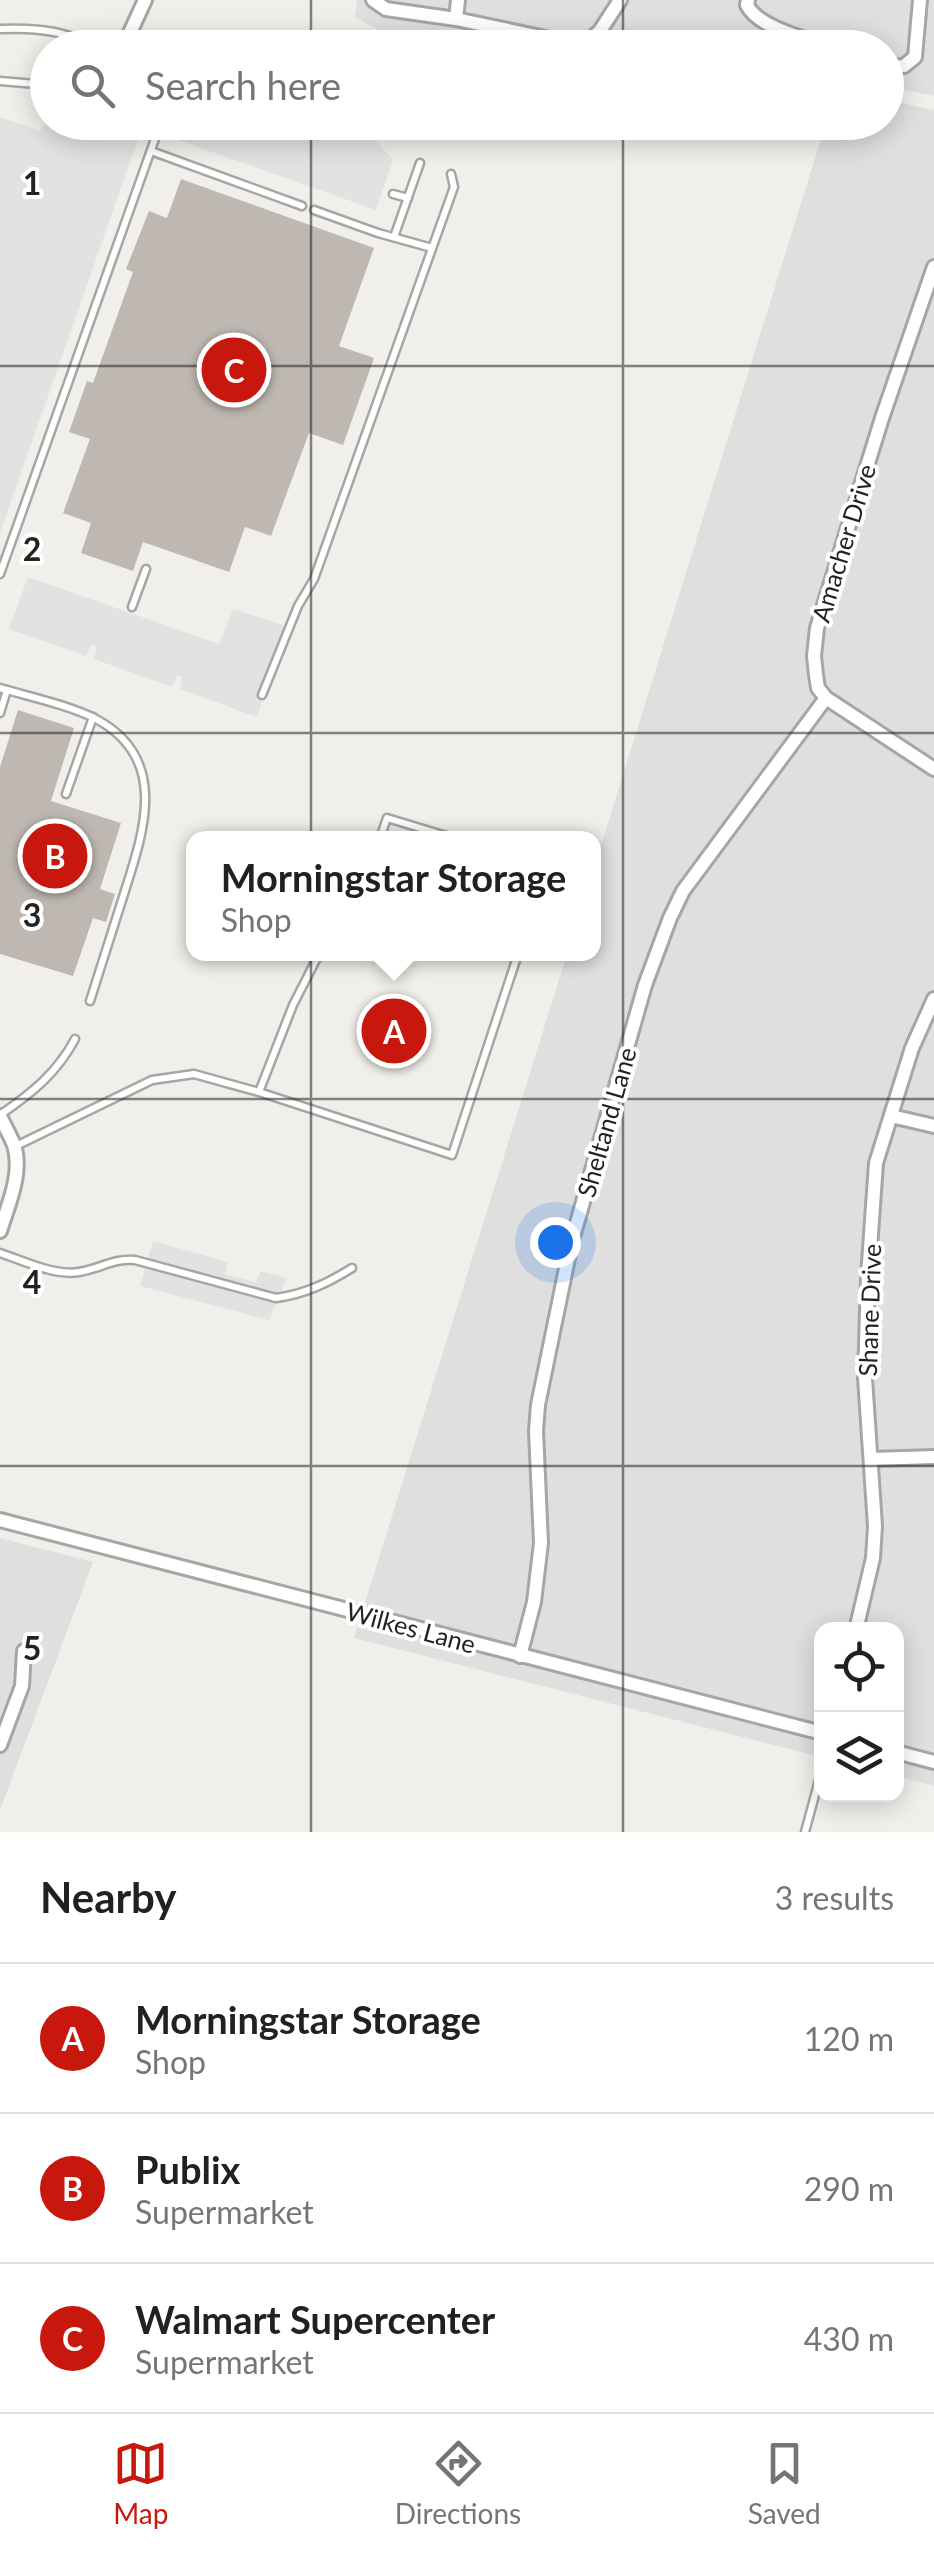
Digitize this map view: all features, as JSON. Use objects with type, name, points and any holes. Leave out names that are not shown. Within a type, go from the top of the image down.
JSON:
[{"type":"street","points":[[131,30],[145,0]]},
{"type":"street","points":[[373,0],[386,9],[508,30]]},
{"type":"street","points":[[456,19],[458,0]]},
{"type":"street","points":[[601,30],[620,0]]},
{"type":"street","points":[[748,0],[752,14],[784,30]]},
{"type":"street","points":[[904,66],[915,57],[920,0]]},
{"type":"street","name":"Amacher Drive","points":[[826,698],[818,688],[814,656],[817,628],[934,267]]},
{"type":"street","points":[[826,698],[934,770]]},
{"type":"street","name":"Sheltand Lane","points":[[520,1656],[534,1602],[541,1544],[536,1431],[540,1392],[571,1244],[645,986],[683,891],[826,698]]},
{"type":"street","name":"Shane Drive","points":[[858,1622],[873,1558],[875,1526],[866,1378],[876,1164],[912,1048],[934,999]]},
{"type":"street","points":[[0,1116],[14,1146],[17,1167],[0,1231]]},
{"type":"street","points":[[891,1116],[934,1126]]},
{"type":"street","points":[[872,1458],[934,1457]]},
{"type":"street","name":"Wilkes Lane","points":[[0,1520],[814,1731]]},
{"type":"street","points":[[0,1745],[22,1686],[24,1651]]},
{"type":"street","points":[[904,1754],[934,1762]]},
{"type":"lane","points":[[0,29],[44,30]]},
{"type":"lane","points":[[0,81],[30,84]]},
{"type":"lane","points":[[0,574],[154,140]]},
{"type":"lane","points":[[150,152],[302,206]]},
{"type":"lane","points":[[394,237],[420,163]]},
{"type":"lane","points":[[262,695],[298,606],[314,579],[454,187],[451,174]]},
{"type":"lane","points":[[393,194],[408,198]]},
{"type":"lane","points":[[314,210],[432,248]]},
{"type":"lane","points":[[132,607],[146,569]]},
{"type":"lane","points":[[0,713],[4,689],[93,717],[124,740],[142,770],[146,803],[141,840],[90,1001]]},
{"type":"lane","points":[[66,794],[93,717]]},
{"type":"lane","points":[[382,831],[387,818],[430,831]]},
{"type":"lane","points":[[259,1092],[293,1005],[315,961]]},
{"type":"lane","points":[[14,1146],[152,1080],[194,1074],[452,1154],[516,961]]},
{"type":"lane","points":[[0,1116],[63,1062],[76,1039]]},
{"type":"lane","points":[[0,1254],[68,1272],[80,1272],[122,1258],[135,1260],[276,1298],[298,1295],[352,1268]]},
{"type":"lane","points":[[805,1832],[814,1799]]},
{"type":"shaded area","points":[[357,0],[934,0],[934,96],[904,90],[904,30],[378,30],[355,17]]},
{"type":"shaded area","points":[[904,104],[934,110],[934,1786],[904,1778],[904,1622],[814,1622],[814,1755],[354,1638],[565,961],[601,961],[601,846],[821,140],[904,140]]},
{"type":"shaded area","points":[[0,117],[30,128],[30,140],[138,140],[0,533]]},
{"type":"shaded area","points":[[178,140],[375,140],[393,160],[376,210]]},
{"type":"shaded area","points":[[28,577],[219,644],[233,609],[286,626],[257,717],[180,689],[182,677],[177,675],[172,687],[94,659],[97,647],[91,645],[86,656],[9,629]]},
{"type":"shaded area","points":[[153,1241],[228,1262],[225,1274],[256,1282],[261,1271],[287,1278],[269,1320],[140,1286]]},
{"type":"shaded area","points":[[0,1538],[93,1562],[0,1810]]},
{"type":"building","points":[[181,179],[374,248],[339,346],[374,358],[343,445],[309,433],[271,536],[245,527],[229,572],[143,542],[133,571],[81,553],[91,523],[63,513],[90,439],[69,432],[87,381],[93,383],[133,272],[126,269],[149,211],[167,218]]},
{"type":"building","points":[[18,710],[74,728],[51,801],[121,823],[100,889],[115,894],[106,922],[93,918],[73,976],[0,954],[0,767]]},
{"type":"place","name":"Walmart Supercenter","points":[[234,370]]},
{"type":"place","name":"Publix","points":[[55,856]]},
{"type":"place","name":"Morningstar Storage","points":[[394,1031]]}]
